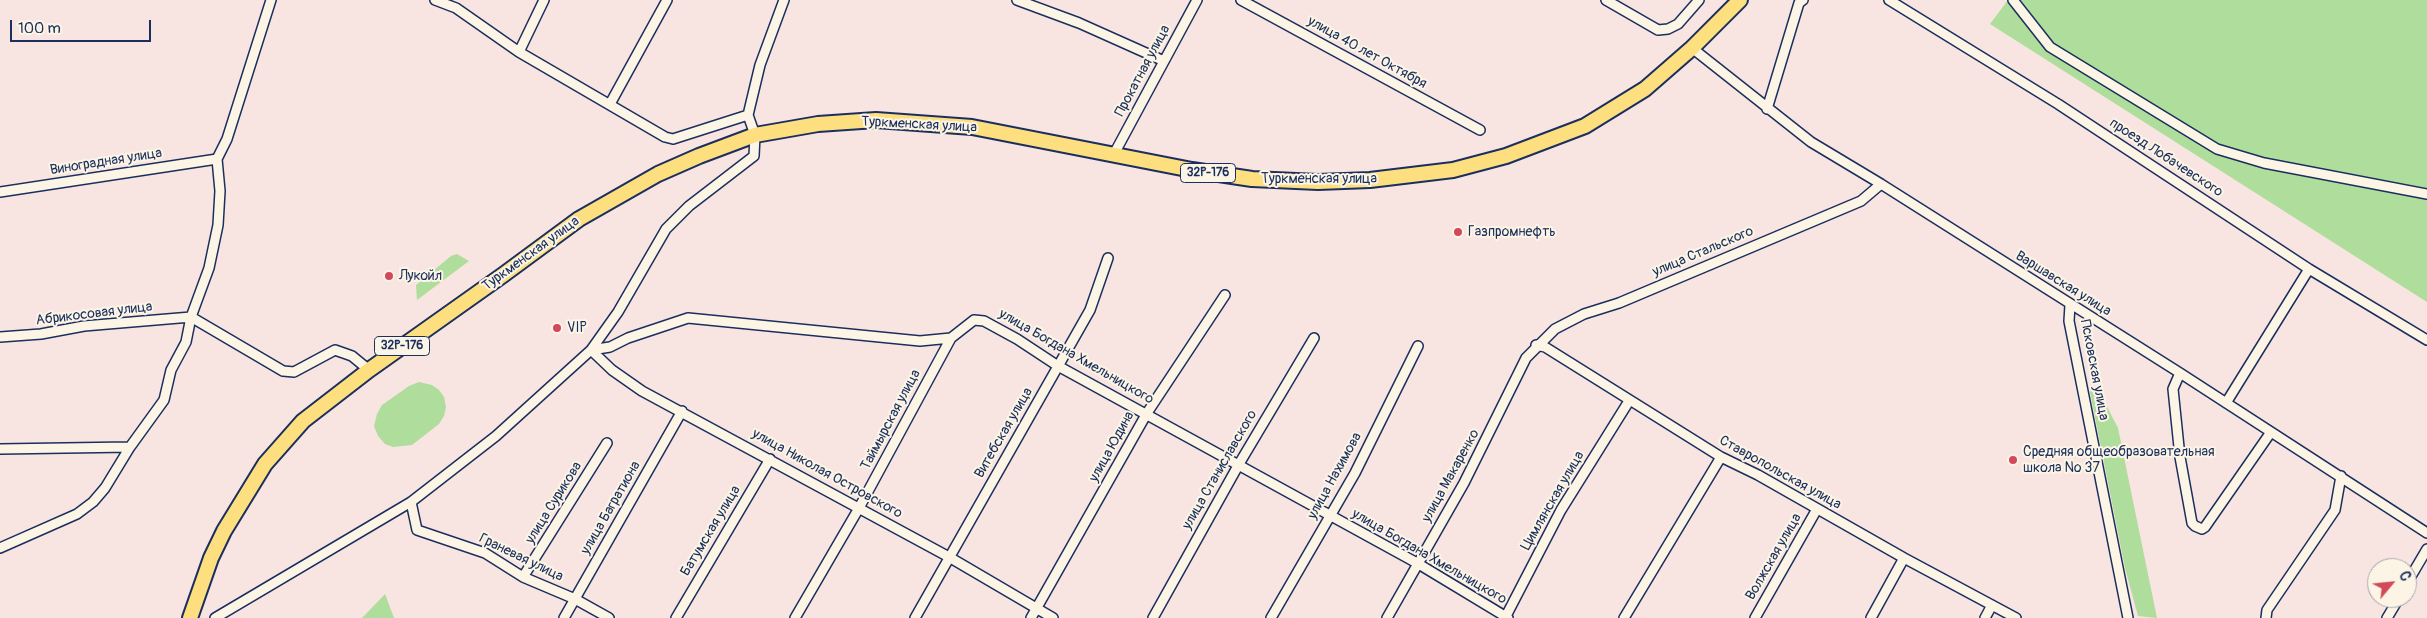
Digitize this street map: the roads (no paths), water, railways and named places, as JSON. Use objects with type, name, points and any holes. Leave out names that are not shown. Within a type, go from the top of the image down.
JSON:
[{"type":"main road","name":"32Р-176","points":[[1692,48],[1740,0]]},
{"type":"main road","name":"Туркменская улица","points":[[190,618],[210,558],[224,532],[265,464],[303,421],[368,370],[504,275],[579,218],[658,174],[755,135],[842,121],[908,121],[972,127],[1192,170],[1252,179],[1282,181],[1370,180],[1453,170],[1506,156],[1585,126],[1644,89],[1692,48]]},
{"type":"street","points":[[0,548],[77,514],[93,502],[105,488],[130,447],[164,400],[171,370],[186,342],[191,317],[209,268],[218,225],[220,191],[217,160],[227,139],[271,0]]},
{"type":"street","points":[[439,0],[456,8],[519,52],[657,133],[673,139],[748,115]]},
{"type":"street","points":[[519,52],[544,0]]},
{"type":"street","points":[[610,104],[667,0]]},
{"type":"street","points":[[215,618],[411,502],[496,436],[591,350],[618,312],[666,229],[689,206],[754,156],[755,135],[748,115],[760,65],[784,0]]},
{"type":"street","points":[[1017,0],[1080,22],[1164,61]]},
{"type":"street","name":"Прокатная улица","points":[[1114,154],[1197,0]]},
{"type":"street","name":"улица 40 лет Октября","points":[[1242,0],[1480,130]]},
{"type":"street","points":[[1606,0],[1658,30],[1668,29],[1678,24],[1699,0]]},
{"type":"street","name":"проезд Лобачевского","points":[[1889,0],[2058,104],[2309,269],[2427,340]]},
{"type":"street","points":[[2013,0],[2050,47],[2217,149],[2264,163],[2427,194]]},
{"type":"street","points":[[1768,109],[1800,1]]},
{"type":"street","name":"Варшавская улица","points":[[1692,48],[1811,142],[1881,184],[2180,373],[2427,533]]},
{"type":"street","name":"Виноградная улица","points":[[0,192],[217,160]]},
{"type":"street","name":"улица Стальского","points":[[1536,345],[1555,329],[1584,314],[1619,303],[1861,201],[1881,184]]},
{"type":"street","name":"Витебская улица","points":[[915,618],[1090,310],[1108,258]]},
{"type":"street","points":[[2226,403],[2309,269]]},
{"type":"street","name":"улица Юдина","points":[[1031,618],[1147,413],[1225,296]]},
{"type":"street","name":"Псковская улица","points":[[2070,305],[2069,321],[2128,618]]},
{"type":"street","points":[[191,317],[283,371],[294,372],[335,350],[352,356],[368,370]]},
{"type":"street","name":"Абрикосовая улица","points":[[0,337],[41,334],[84,326],[191,317]]},
{"type":"street","points":[[591,350],[610,347],[628,338],[688,318],[920,341],[951,338]]},
{"type":"street","name":"улица Богдана Хмельницкого","points":[[951,338],[961,328],[974,320],[984,321],[1017,339],[1058,366],[1147,413],[1417,563],[1506,618]]},
{"type":"street","name":"Таймырская улица","points":[[795,618],[859,508],[951,338]]},
{"type":"street","name":"улица Станиславского","points":[[1152,618],[1239,464],[1314,338]]},
{"type":"street","name":"Ставропольская улица","points":[[1536,345],[1545,347],[1628,401],[1721,457],[1758,474],[1904,558],[2016,618]]},
{"type":"street","name":"улица Макаренко","points":[[1387,618],[1464,484],[1526,358],[1536,345]]},
{"type":"street","name":"улица Нахимова","points":[[1271,618],[1328,515],[1355,473],[1418,346]]},
{"type":"street","name":"улица Николая Островского","points":[[591,350],[612,370],[642,390],[949,557],[1053,618]]},
{"type":"street","points":[[2180,373],[2173,389],[2180,457],[2194,526],[2205,528],[2271,432]]},
{"type":"street","name":"Цимлянская улица","points":[[1506,618],[1561,510],[1628,401]]},
{"type":"street","name":"улица Багратиона","points":[[564,618],[682,411]]},
{"type":"street","name":"улица Сурикова","points":[[523,577],[607,443]]},
{"type":"street","points":[[0,449],[130,447]]},
{"type":"street","points":[[1624,618],[1721,457]]},
{"type":"street","name":"Батумская улица","points":[[676,618],[770,459]]},
{"type":"street","points":[[2266,618],[2267,610],[2335,510],[2340,476]]},
{"type":"street","name":"Граневая улица","points":[[411,502],[417,530],[485,552],[523,577],[575,599],[609,618]]},
{"type":"street","name":"Волжская улица","points":[[1754,618],[1817,509]]},
{"type":"street","points":[[2417,566],[2427,549]]},
{"type":"street","points":[[1871,618],[1904,558]]},
{"type":"street","points":[[1985,618],[1992,605]]},
{"type":"place","name":"Газпромнефть","points":[[1458,232]]},
{"type":"place","name":"Лукойл","points":[[389,276]]},
{"type":"place","name":"VIP","points":[[557,328]]},
{"type":"place","name":"Средняя общеобразовательная школа № 37","points":[[2013,460]]}]
